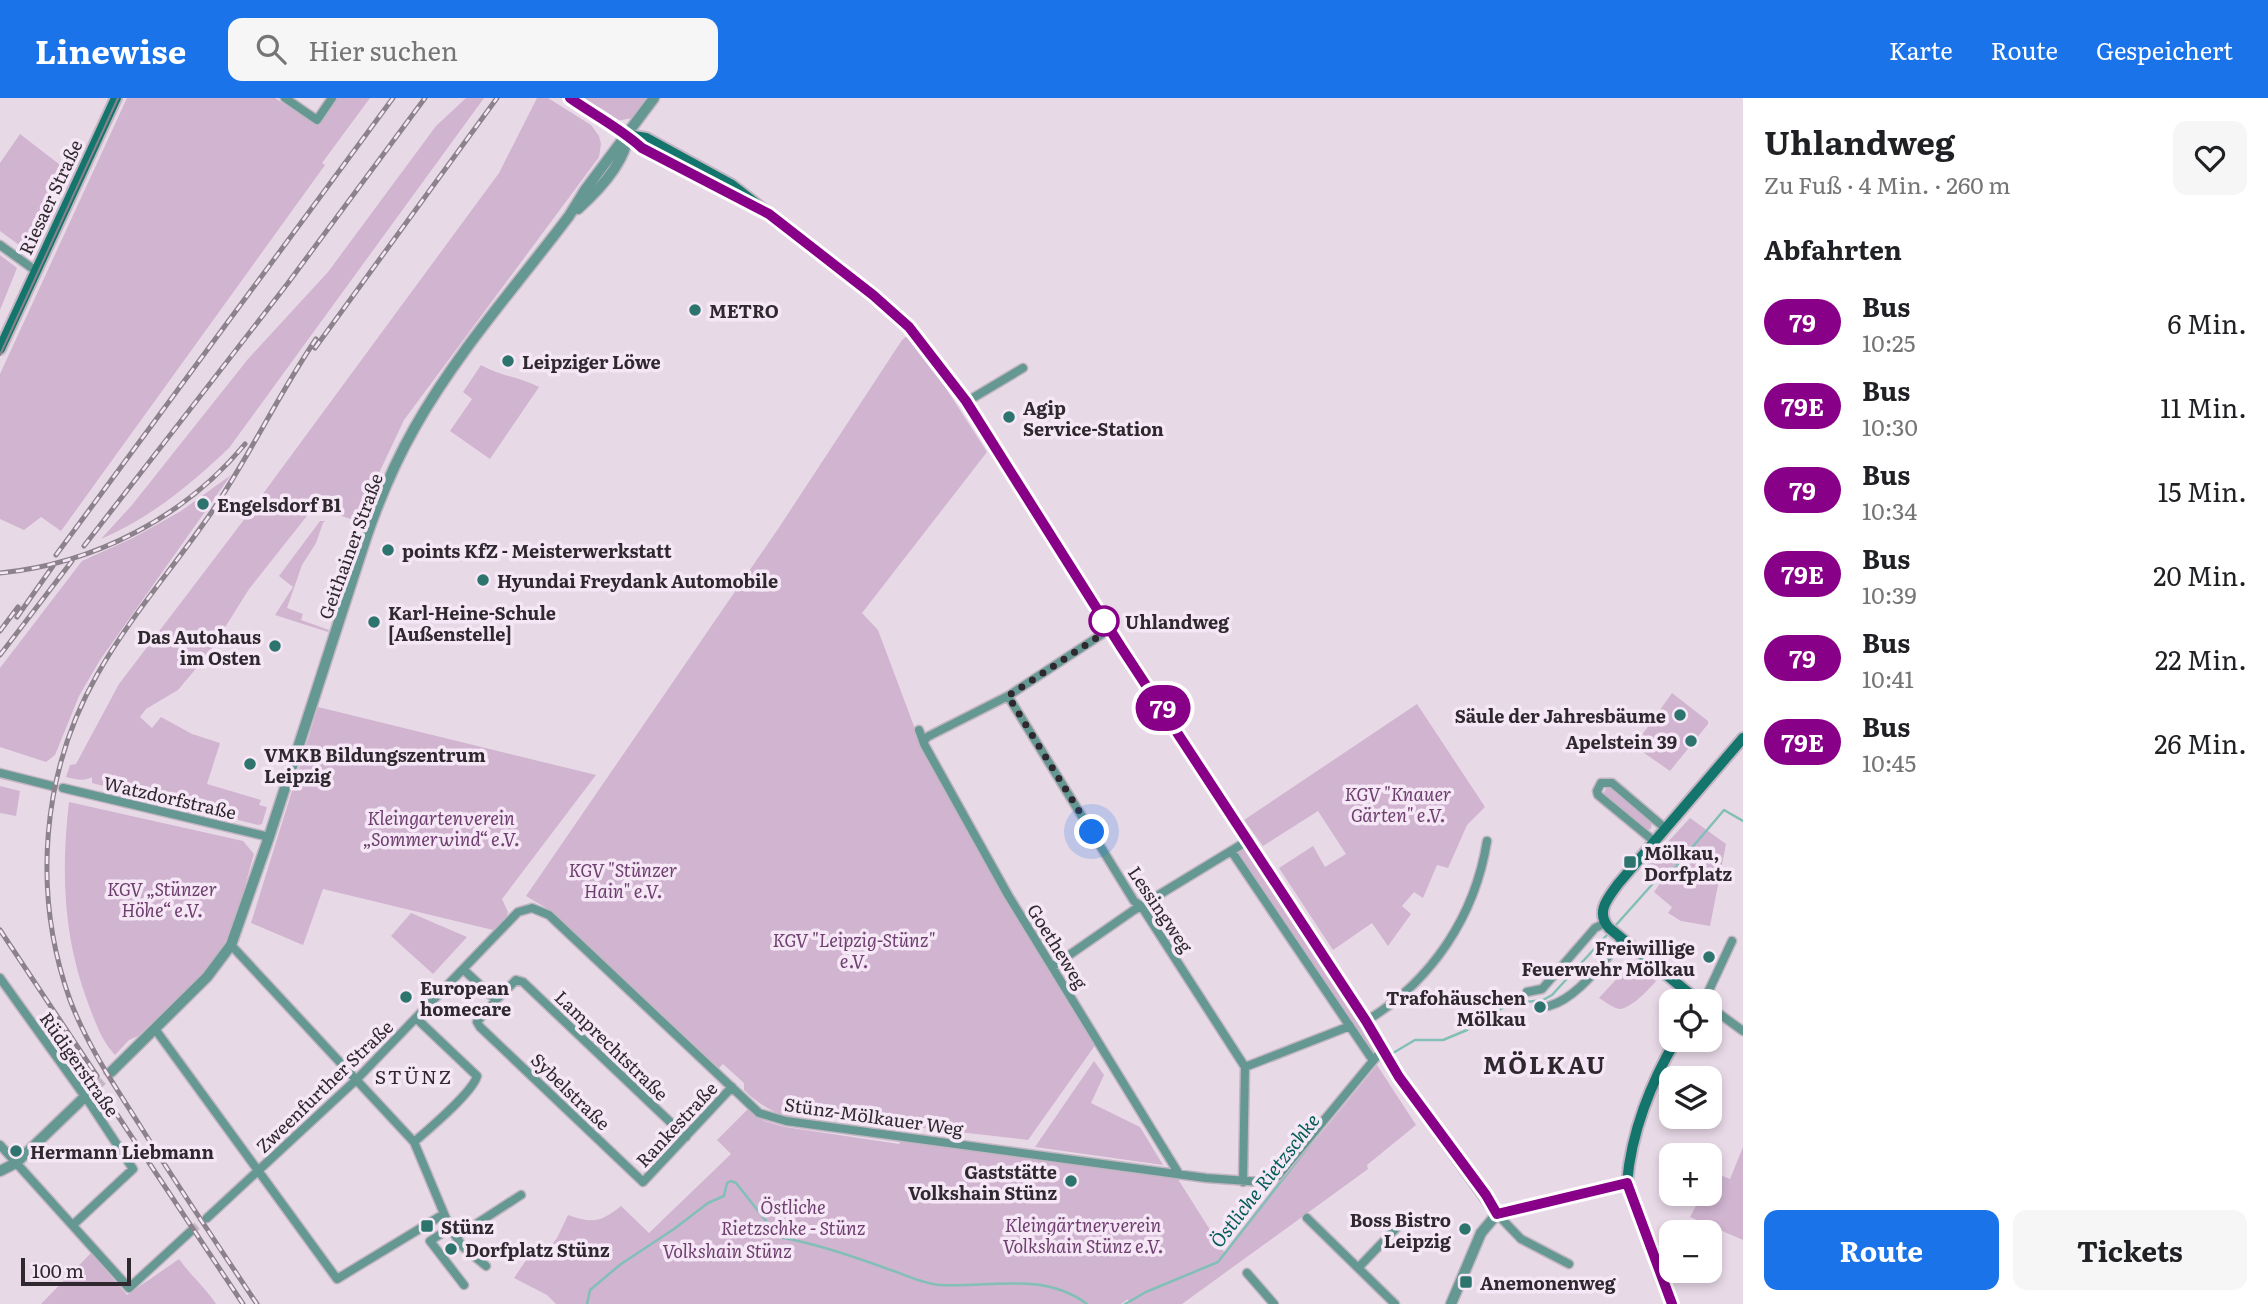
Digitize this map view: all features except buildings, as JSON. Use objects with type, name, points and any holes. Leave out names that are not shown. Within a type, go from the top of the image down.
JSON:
[{"type":"main road","name":"Riesaer Straße","points":[[0,349],[116,98]]},
{"type":"main road","points":[[570,98],[652,153],[769,214],[899,316],[966,401],[1382,1049],[1497,1214],[1627,1183]]},
{"type":"main road","points":[[1684,989],[1612,930],[1602,912],[1605,904],[1655,842],[1743,738]]},
{"type":"main road","points":[[1669,1052],[1650,1086],[1628,1164],[1627,1183],[1672,1304]]},
{"type":"street","points":[[285,98],[317,120],[332,98]]},
{"type":"street","name":"Geithainer Straße","points":[[111,1072],[207,977],[231,945],[366,538],[400,455],[443,384],[569,216],[593,195],[625,153],[628,135],[654,98]]},
{"type":"street","points":[[0,245],[36,271]]},
{"type":"street","points":[[966,401],[1023,368]]},
{"type":"street","points":[[924,741],[927,737],[1008,696],[1110,629]]},
{"type":"street","name":"Lessingweg","points":[[1008,696],[1134,901],[1142,906],[1245,1067]]},
{"type":"street","name":"Goetheweg","points":[[919,730],[924,744],[984,853],[1179,1174]]},
{"type":"street","points":[[0,773],[52,786]]},
{"type":"street","points":[[1655,842],[1598,795],[1601,783],[1612,783],[1666,829]]},
{"type":"street","name":"Watzdorfstraße","points":[[63,788],[269,837]]},
{"type":"street","points":[[1052,967],[1134,910],[1249,841]]},
{"type":"street","points":[[1366,1021],[1389,1007],[1425,974],[1442,952],[1465,915],[1484,860],[1487,841]]},
{"type":"street","points":[[1232,852],[1372,1059]]},
{"type":"street","name":"Stünz-Mölkauer Weg","points":[[518,912],[532,908],[549,915],[759,1113],[786,1121],[1179,1174],[1262,1182],[1278,1176],[1382,1049]]},
{"type":"street","name":"Zweenfurther Straße","points":[[207,1217],[356,1080],[518,912]]},
{"type":"street","points":[[1527,992],[1542,989],[1595,928],[1612,930],[1619,944],[1579,987],[1557,1004],[1549,1006]]},
{"type":"street","points":[[1710,989],[1732,941]]},
{"type":"street","points":[[231,945],[414,1142],[450,1228],[472,1257],[486,1266]]},
{"type":"street","points":[[464,970],[496,1000]]},
{"type":"street","name":"Rüdigerstraße","points":[[0,978],[133,1169],[74,1224]]},
{"type":"street","name":"Lamprechtstraße","points":[[496,1000],[516,980],[523,982],[685,1137]]},
{"type":"street","name":"Sybelstraße","points":[[496,1000],[477,1023],[643,1182]]},
{"type":"street","points":[[1722,1016],[1743,1031]]},
{"type":"street","points":[[414,1142],[468,1091],[477,1076],[416,1018]]},
{"type":"street","points":[[1242,1182],[1245,1067],[1350,1026]]},
{"type":"street","points":[[155,1029],[337,1279],[444,1214]]},
{"type":"street","points":[[0,1171],[16,1163],[95,1087]]},
{"type":"street","name":"Rankestraße","points":[[643,1182],[732,1087]]},
{"type":"street","points":[[0,1145],[129,1288],[191,1231]]},
{"type":"street","points":[[456,1237],[521,1195]]},
{"type":"street","points":[[1451,1304],[1481,1233],[1497,1214],[1521,1239],[1569,1264]]},
{"type":"street","points":[[1307,1218],[1395,1304]]},
{"type":"street","points":[[1359,1267],[1403,1221]]},
{"type":"street","points":[[450,1228],[430,1241],[464,1285]]},
{"type":"street","points":[[1247,1273],[1274,1304]]},
{"type":"green space","points":[[127,98],[275,98],[316,125],[336,98],[370,98],[322,163],[325,165],[61,531],[41,517],[24,530],[0,519],[0,374]]},
{"type":"green space","points":[[466,98],[484,98],[229,448],[169,500],[101,539],[132,505],[248,359],[328,272],[436,126]]},
{"type":"green space","points":[[537,98],[548,98],[591,125],[601,144],[599,157],[404,420],[379,473],[365,520],[359,522],[322,509],[310,512],[249,589],[209,653],[178,690],[146,709],[140,717],[152,728],[161,717],[192,734],[220,743],[207,784],[261,800],[259,805],[267,807],[262,824],[92,783],[92,777],[83,780],[66,777],[70,765],[76,764],[119,684],[243,521],[499,173]]},
{"type":"green space","points":[[583,98],[651,98],[637,117],[617,121]]},
{"type":"green space","points":[[20,134],[64,168],[26,250],[0,231],[0,163]]},
{"type":"green space","points":[[0,255],[17,268],[0,310]]},
{"type":"green space","points":[[908,335],[931,365],[987,452],[862,613],[878,630],[921,745],[1006,893],[1004,896],[1096,1044],[1028,1140],[822,1116],[802,1102],[790,1118],[771,1110],[744,1090],[744,1083],[723,1064],[719,1068],[553,912],[526,896],[780,526],[902,340]]},
{"type":"green space","points":[[481,365],[539,387],[490,459],[450,431],[472,399],[463,392]]},
{"type":"green space","points":[[231,475],[100,660],[79,696],[55,755],[46,762],[0,747],[0,668],[82,561],[133,538],[181,511]]},
{"type":"green space","points":[[320,521],[325,521],[316,543],[302,565],[287,608],[303,614],[301,620],[329,630],[328,632],[275,615],[293,587],[279,576]]},
{"type":"green space","points":[[1672,693],[1708,721],[1708,724],[1670,771],[1634,746]]},
{"type":"green space","name":"KGV \"Knauer Gärten\" e.V.","points":[[1417,704],[1485,807],[1467,825],[1448,868],[1437,865],[1423,898],[1414,892],[1402,906],[1411,914],[1388,946],[1372,923],[1333,950],[1279,868],[1313,846],[1325,867],[1346,854],[1318,811],[1263,846],[1244,820]]},
{"type":"green space","name":"Kleingartenverein „Sommerwind“ e.V.","points":[[318,707],[596,775],[502,899],[508,912],[506,918],[493,930],[323,889],[303,945],[251,923]]},
{"type":"green space","points":[[0,786],[20,791],[16,816],[0,813]]},
{"type":"green space","points":[[1607,788],[1613,788],[1652,822],[1651,829],[1645,830],[1605,796]]},
{"type":"green space","name":"KGV „Stünzer Höhe“ e.V.","points":[[69,802],[243,841],[254,854],[233,924],[215,958],[184,993],[115,1055],[96,1023],[73,953],[65,879]]},
{"type":"green space","points":[[1690,818],[1726,844],[1710,926],[1681,921],[1668,913],[1672,907],[1654,892],[1661,882],[1643,869]]},
{"type":"green space","points":[[1249,841],[1382,1050],[1372,1059],[1232,852]]},
{"type":"green space","points":[[411,913],[467,937],[433,974],[391,936]]},
{"type":"green space","points":[[1634,960],[1656,981],[1624,1008],[1619,1009],[1599,998]]},
{"type":"green space","points":[[1094,1061],[1104,1075],[1091,1103],[1140,1127],[1163,1165],[1035,1147]]},
{"type":"green space","name":"Östliche Rietzschke - Stünz","points":[[1377,1065],[1416,1125],[1367,1165],[1368,1169],[1182,1304],[1129,1304],[1128,1299],[1121,1304],[556,1304],[547,1295],[514,1278],[533,1250],[543,1256],[557,1238],[568,1215],[584,1220],[596,1220],[621,1206],[649,1233],[731,1154],[717,1140],[748,1109],[764,1121],[785,1127],[899,1144],[901,1141],[1176,1176],[1224,1252],[1289,1168]]},
{"type":"green space","points":[[1743,1147],[1743,1240],[1722,1231],[1722,1220],[1697,1220],[1690,1217],[1696,1206],[1722,1206],[1722,1176],[1730,1179]]},
{"type":"green space","points":[[91,1253],[127,1295],[179,1259],[216,1304],[41,1304]]},
{"type":"waterway","name":"Östliche Rietzschke","points":[[1616,925],[1657,879],[1667,877],[1724,810],[1743,821]]},
{"type":"waterway","name":"Östliche Rietzschke","points":[[1393,1053],[1415,1040],[1443,1040],[1467,1030],[1509,1004],[1543,1000],[1552,995],[1607,935]]},
{"type":"waterway","name":"Östliche Rietzschke","points":[[1125,1304],[1146,1292],[1218,1262],[1326,1124]]},
{"type":"waterway","name":"Östliche Rietzschke","points":[[587,1304],[590,1290],[621,1264],[708,1203],[724,1196],[727,1183],[731,1181],[736,1183],[779,1237],[834,1251],[920,1281],[959,1285],[1034,1284],[1070,1294],[1087,1304]]},
{"type":"tunnel","points":[[95,1087],[111,1072]]},
{"type":"tunnel","points":[[191,1231],[207,1218]]},
{"type":"tram line","points":[[0,355],[118,98]]},
{"type":"railway","points":[[56,555],[393,98]]},
{"type":"railway","points":[[84,546],[288,283],[425,98]]},
{"type":"railway","points":[[315,348],[497,98]]},
{"type":"railway","points":[[257,1304],[120,1094],[77,1017],[58,960],[50,918],[48,834],[64,752],[78,713],[97,675],[123,633],[225,492],[316,339]]},
{"type":"railway","points":[[0,573],[69,559],[135,532],[166,515],[195,494],[245,444]]},
{"type":"railway","points":[[0,655],[72,561]]},
{"type":"railway","points":[[17,617],[53,566]]},
{"type":"railway","points":[[0,631],[18,607]]},
{"type":"railway","points":[[0,930],[97,1076]]},
{"type":"railway","points":[[88,1071],[243,1304]]},
{"type":"bus line","name":"79","points":[[570,98],[602,121],[628,135],[642,148],[769,214],[899,316],[966,401],[1121,647],[1366,1021],[1399,1077],[1486,1195],[1497,1214],[1627,1183],[1672,1304]]},
{"type":"place","name":"METRO","points":[[695,310]]},
{"type":"place","name":"Leipziger Löwe","points":[[508,361]]},
{"type":"place","name":"Agip Service-Station","points":[[1009,417]]},
{"type":"place","name":"Engelsdorf B1","points":[[203,504]]},
{"type":"place","name":"points KfZ - Meisterwerkstatt","points":[[388,550]]},
{"type":"place","name":"Hyundai Freydank Automobile","points":[[483,580]]},
{"type":"place","name":"Uhlandweg","points":[[1104,621]]},
{"type":"place","name":"Karl-Heine-Schule [Außenstelle]","points":[[374,622]]},
{"type":"place","name":"Das Autohaus im Osten","points":[[275,646]]},
{"type":"place","name":"Säule der Jahresbäume","points":[[1680,715]]},
{"type":"place","name":"Apelstein 39","points":[[1691,741]]},
{"type":"place","name":"VMKB Bildungszentrum Leipzig","points":[[250,764]]},
{"type":"place","name":"Mölkau, Dorfplatz","points":[[1630,862]]},
{"type":"place","name":"Freiwillige Feuerwehr Mölkau","points":[[1709,957]]},
{"type":"place","name":"European homecare","points":[[406,997]]},
{"type":"place","name":"Trafohäuschen Mölkau","points":[[1540,1007]]},
{"type":"place","name":"Hermann Liebmann","points":[[16,1151]]},
{"type":"place","name":"Gaststätte Volkshain Stünz","points":[[1071,1181]]},
{"type":"place","name":"Stünz","points":[[427,1226]]},
{"type":"place","name":"Boss Bistro Leipzig","points":[[1465,1229]]},
{"type":"place","name":"Dorfplatz Stünz","points":[[451,1249]]},
{"type":"place","name":"Anemonenweg","points":[[1466,1282]]},
{"type":"district","name":"MÖLKAU","points":[[1545,1063]]},
{"type":"district","name":"STÜNZ","points":[[414,1076]]},
{"type":"route","points":[[1092,832],[1008,696],[1110,629],[1104,621]]},
{"type":"park label","name":"KGV \"Stünzer Hain\" e.V.","points":[[623,879]]},
{"type":"park label","name":"KGV \"Leipzig-Stünz\" e.V.","points":[[854,949]]},
{"type":"park label","name":"Kleingärtnerverein Volkshain Stünz e.V.","points":[[1083,1234]]},
{"type":"park label","name":"Volkshain Stünz","points":[[727,1250]]}]
